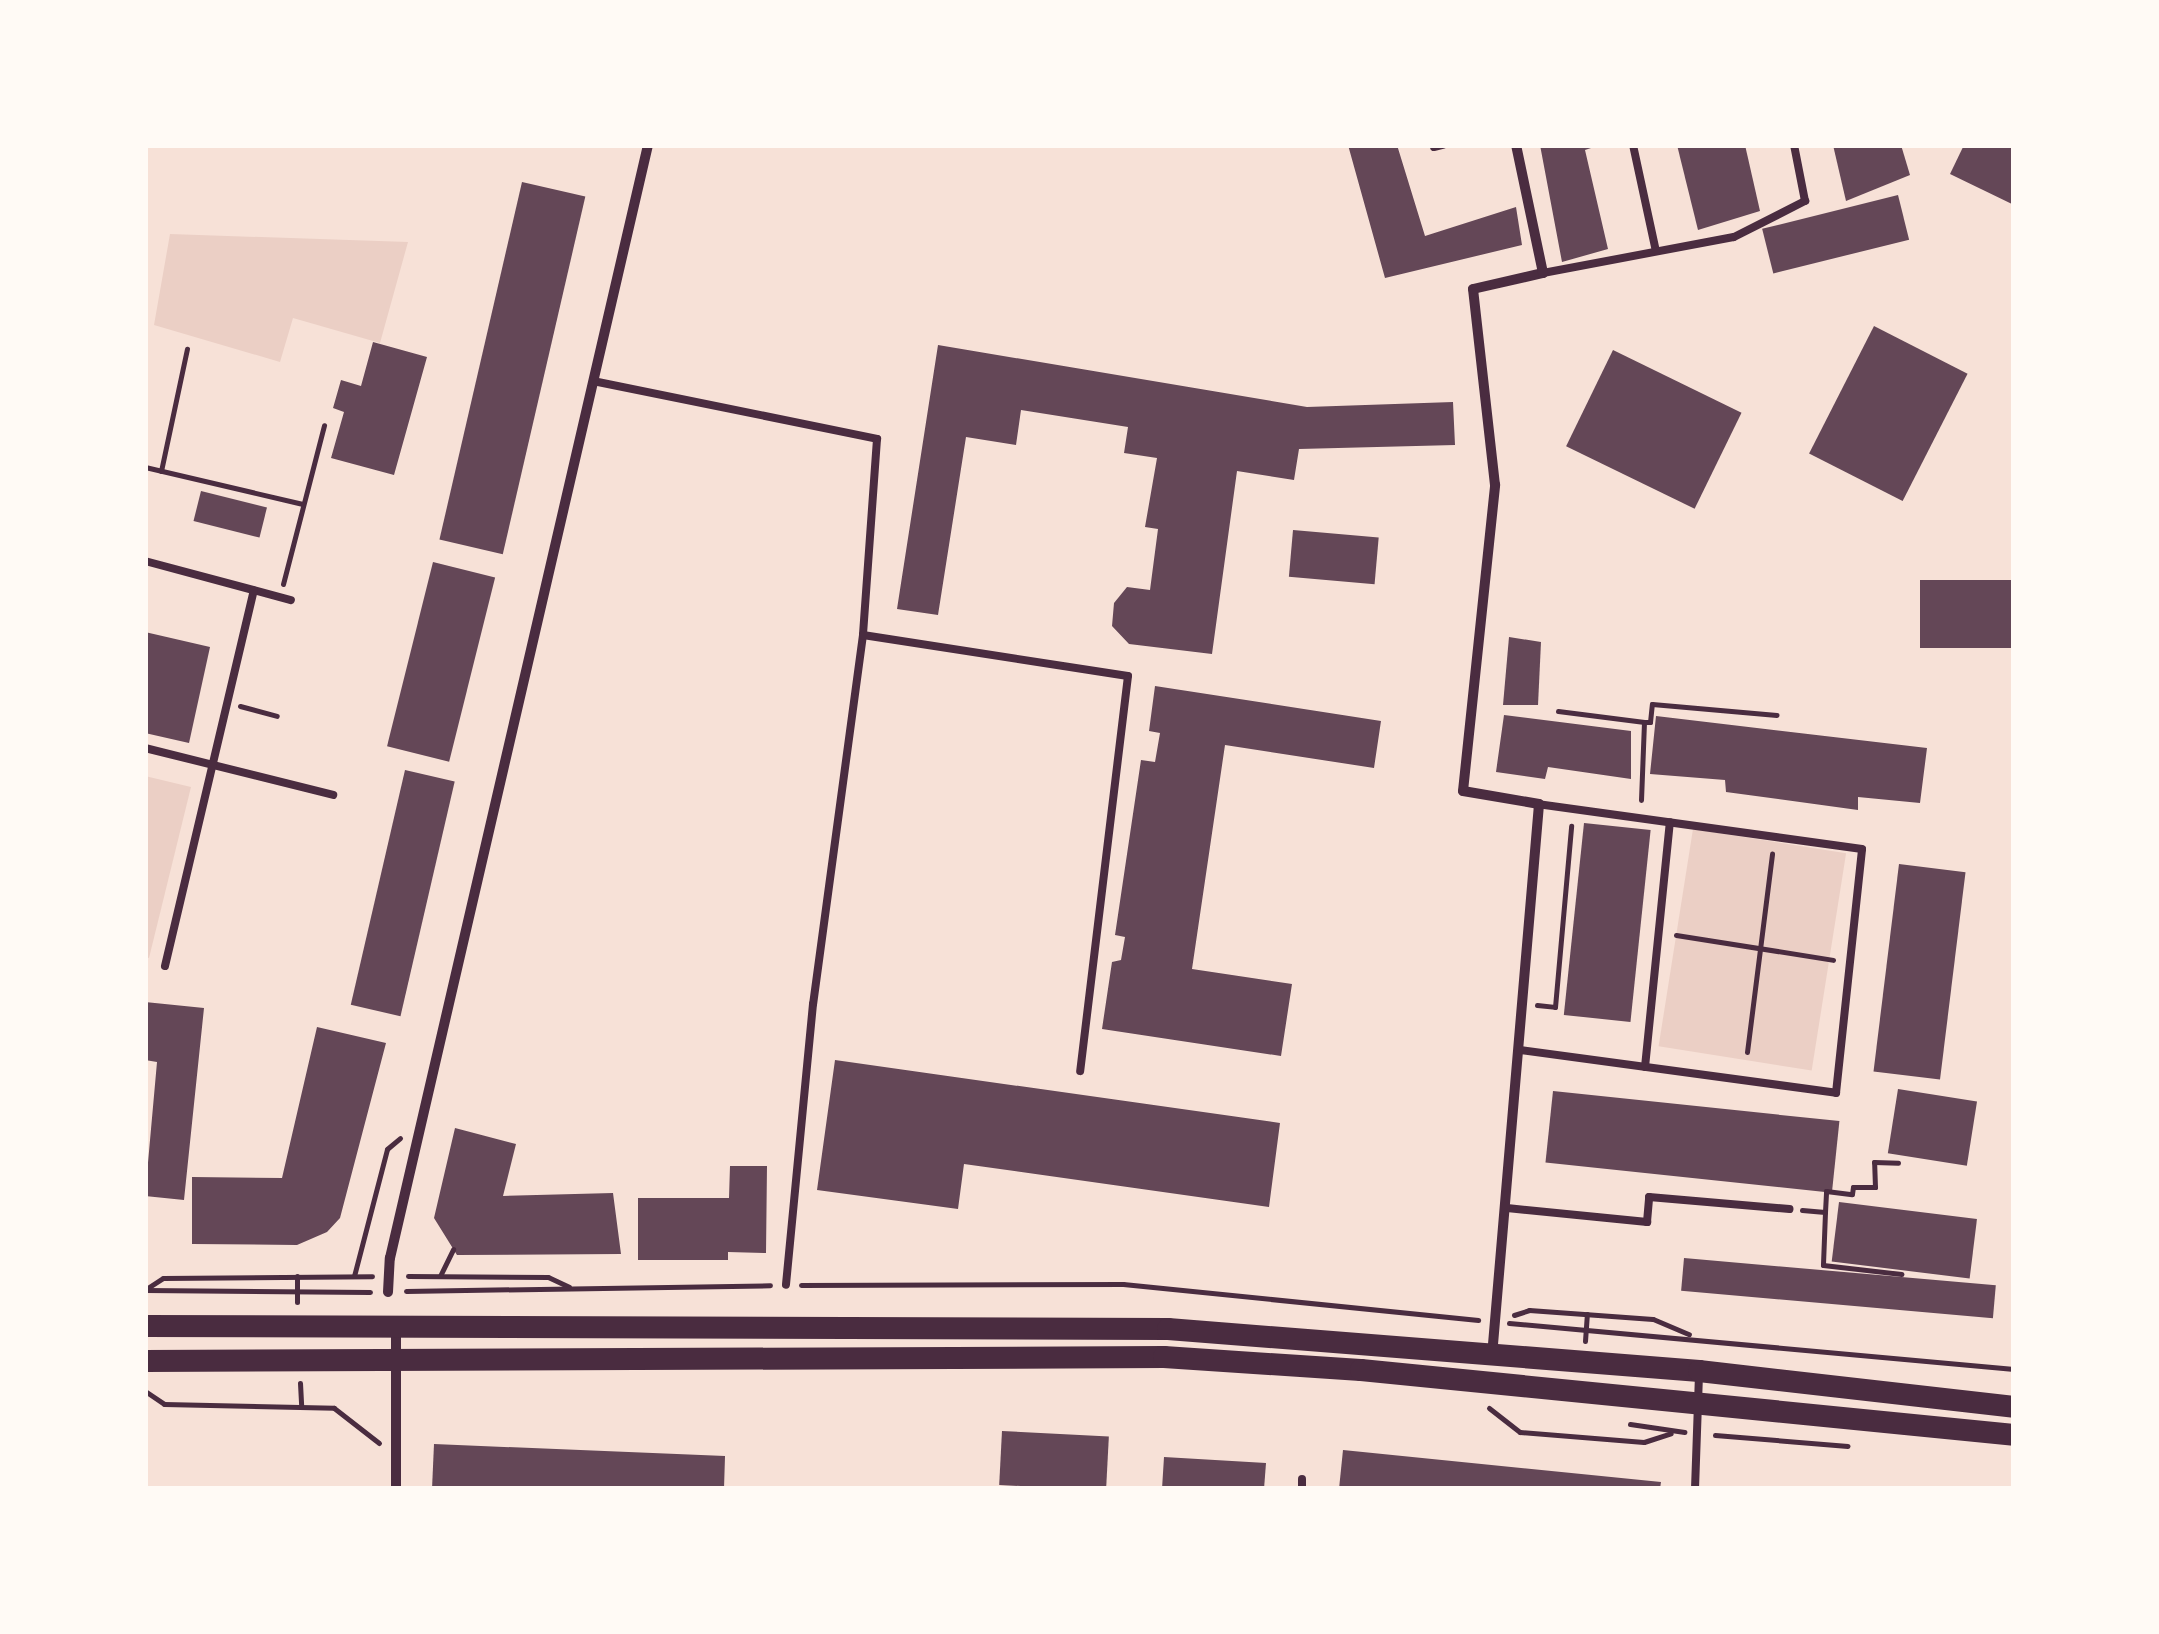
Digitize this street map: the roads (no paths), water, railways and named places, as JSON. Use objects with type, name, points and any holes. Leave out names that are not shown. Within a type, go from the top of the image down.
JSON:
[{"type":"main road","points":[[145,1326],[1168,1329],[1700,1371],[2014,1406]]},
{"type":"main road","points":[[145,1361],[395,1356],[1164,1357],[2014,1435]]},
{"type":"street","points":[[388,1292],[390,1258],[648,145]]},
{"type":"street","points":[[1492,1357],[1540,804],[1464,791],[1495,486],[1473,288],[1543,273],[1516,145]]},
{"type":"street","points":[[396,1326],[396,1489]]},
{"type":"lane","points":[[1633,145],[1656,252]]},
{"type":"lane","points":[[1543,273],[1734,236],[1805,201],[1794,145]]},
{"type":"lane","points":[[594,381],[877,440],[863,635],[813,1004],[786,1285]]},
{"type":"lane","points":[[145,561],[291,600]]},
{"type":"lane","points":[[165,966],[254,590]]},
{"type":"lane","points":[[863,635],[1128,676],[1080,1072]]},
{"type":"lane","points":[[145,748],[334,795]]},
{"type":"lane","points":[[1520,1050],[1836,1093],[1862,849],[1540,804]]},
{"type":"lane","points":[[1644,1067],[1670,822]]},
{"type":"lane","points":[[1507,1208],[1647,1222],[1649,1197],[1789,1209]]},
{"type":"lane","points":[[1695,1489],[1692,1434],[1700,1371]]},
{"type":"lane","points":[[1302,1478],[1302,1489]]}]
